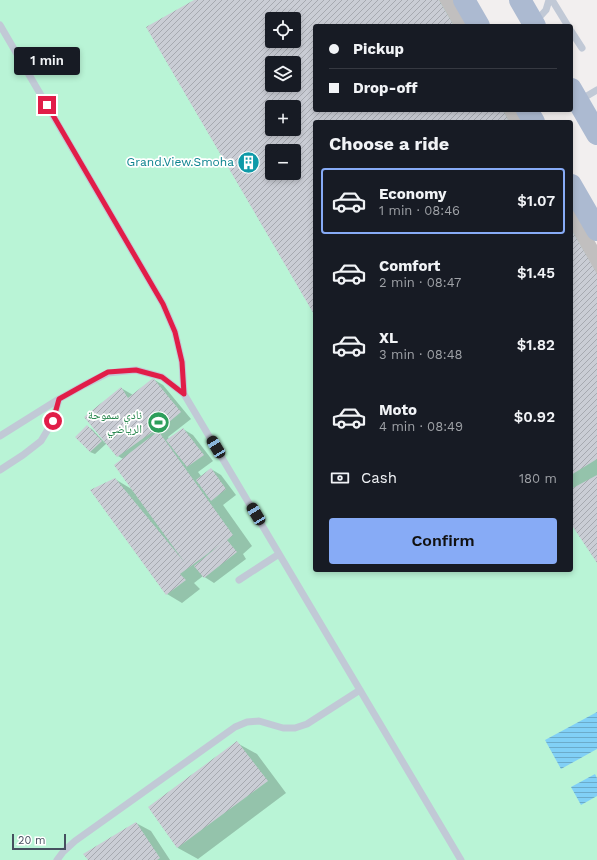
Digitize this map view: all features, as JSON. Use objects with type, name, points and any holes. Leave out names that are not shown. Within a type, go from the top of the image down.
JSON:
[{"type":"main road","points":[[464,0],[478,24]]},
{"type":"main road","points":[[520,0],[533,24]]},
{"type":"main road","points":[[575,95],[597,134]]},
{"type":"main road","points":[[573,188],[597,230]]},
{"type":"lane","points":[[535,24],[546,10],[549,0]]},
{"type":"lane","points":[[552,0],[567,24]]},
{"type":"lane","points":[[0,25],[163,304],[175,332],[182,362],[184,394]]},
{"type":"lane","points":[[573,34],[582,48]]},
{"type":"lane","points":[[575,95],[597,90]]},
{"type":"lane","points":[[0,436],[59,399],[108,372],[136,370],[162,377],[184,394],[461,860]]},
{"type":"lane","points":[[0,470],[41,441],[53,421],[59,399]]},
{"type":"lane","points":[[239,580],[279,554]]},
{"type":"lane","points":[[57,860],[75,841],[236,727],[247,722],[260,721],[283,728],[296,728],[307,724],[360,690]]},
{"type":"green space","name":"نادي سموحة الرياضي","points":[[0,0],[439,0],[453,24],[313,24],[313,112],[504,112],[508,120],[313,120],[313,572],[573,572],[573,233],[597,275],[597,860],[0,860]]},
{"type":"water","points":[[597,712],[597,749],[561,769],[545,740]]},
{"type":"water","points":[[595,774],[597,778],[597,796],[581,805],[571,787]]},
{"type":"building","name":"Grand.View.Smoha","points":[[194,0],[439,0],[453,24],[313,24],[313,112],[504,112],[508,120],[313,120],[313,313],[146,27]]},
{"type":"building","points":[[573,232],[597,274],[597,459],[573,474]]},
{"type":"building","points":[[153,378],[181,412],[157,432],[155,430],[117,457],[84,417],[121,387],[128,398]]},
{"type":"building","points":[[87,425],[102,441],[90,452],[75,437]]},
{"type":"building","points":[[183,428],[204,455],[187,467],[166,440]]},
{"type":"building","points":[[159,432],[233,535],[227,540],[237,552],[204,578],[194,566],[221,544],[180,574],[186,580],[166,595],[90,490],[115,478],[185,563],[114,465]]},
{"type":"building","points":[[211,468],[226,489],[211,501],[196,480]]},
{"type":"building","points":[[597,475],[597,563],[573,527],[573,488]]},
{"type":"building","points":[[237,741],[268,781],[177,848],[148,807]]},
{"type":"building","points":[[136,822],[160,858],[157,860],[88,860],[83,854]]},
{"type":"place","name":"Grand.View.Smoha","points":[[249,162]]},
{"type":"place","name":"نادي سموحة الرياضي","points":[[158,422]]},
{"type":"route","points":[[47,105],[163,304],[175,332],[182,362],[184,394],[162,377],[136,370],[108,372],[59,399],[53,421]]}]
